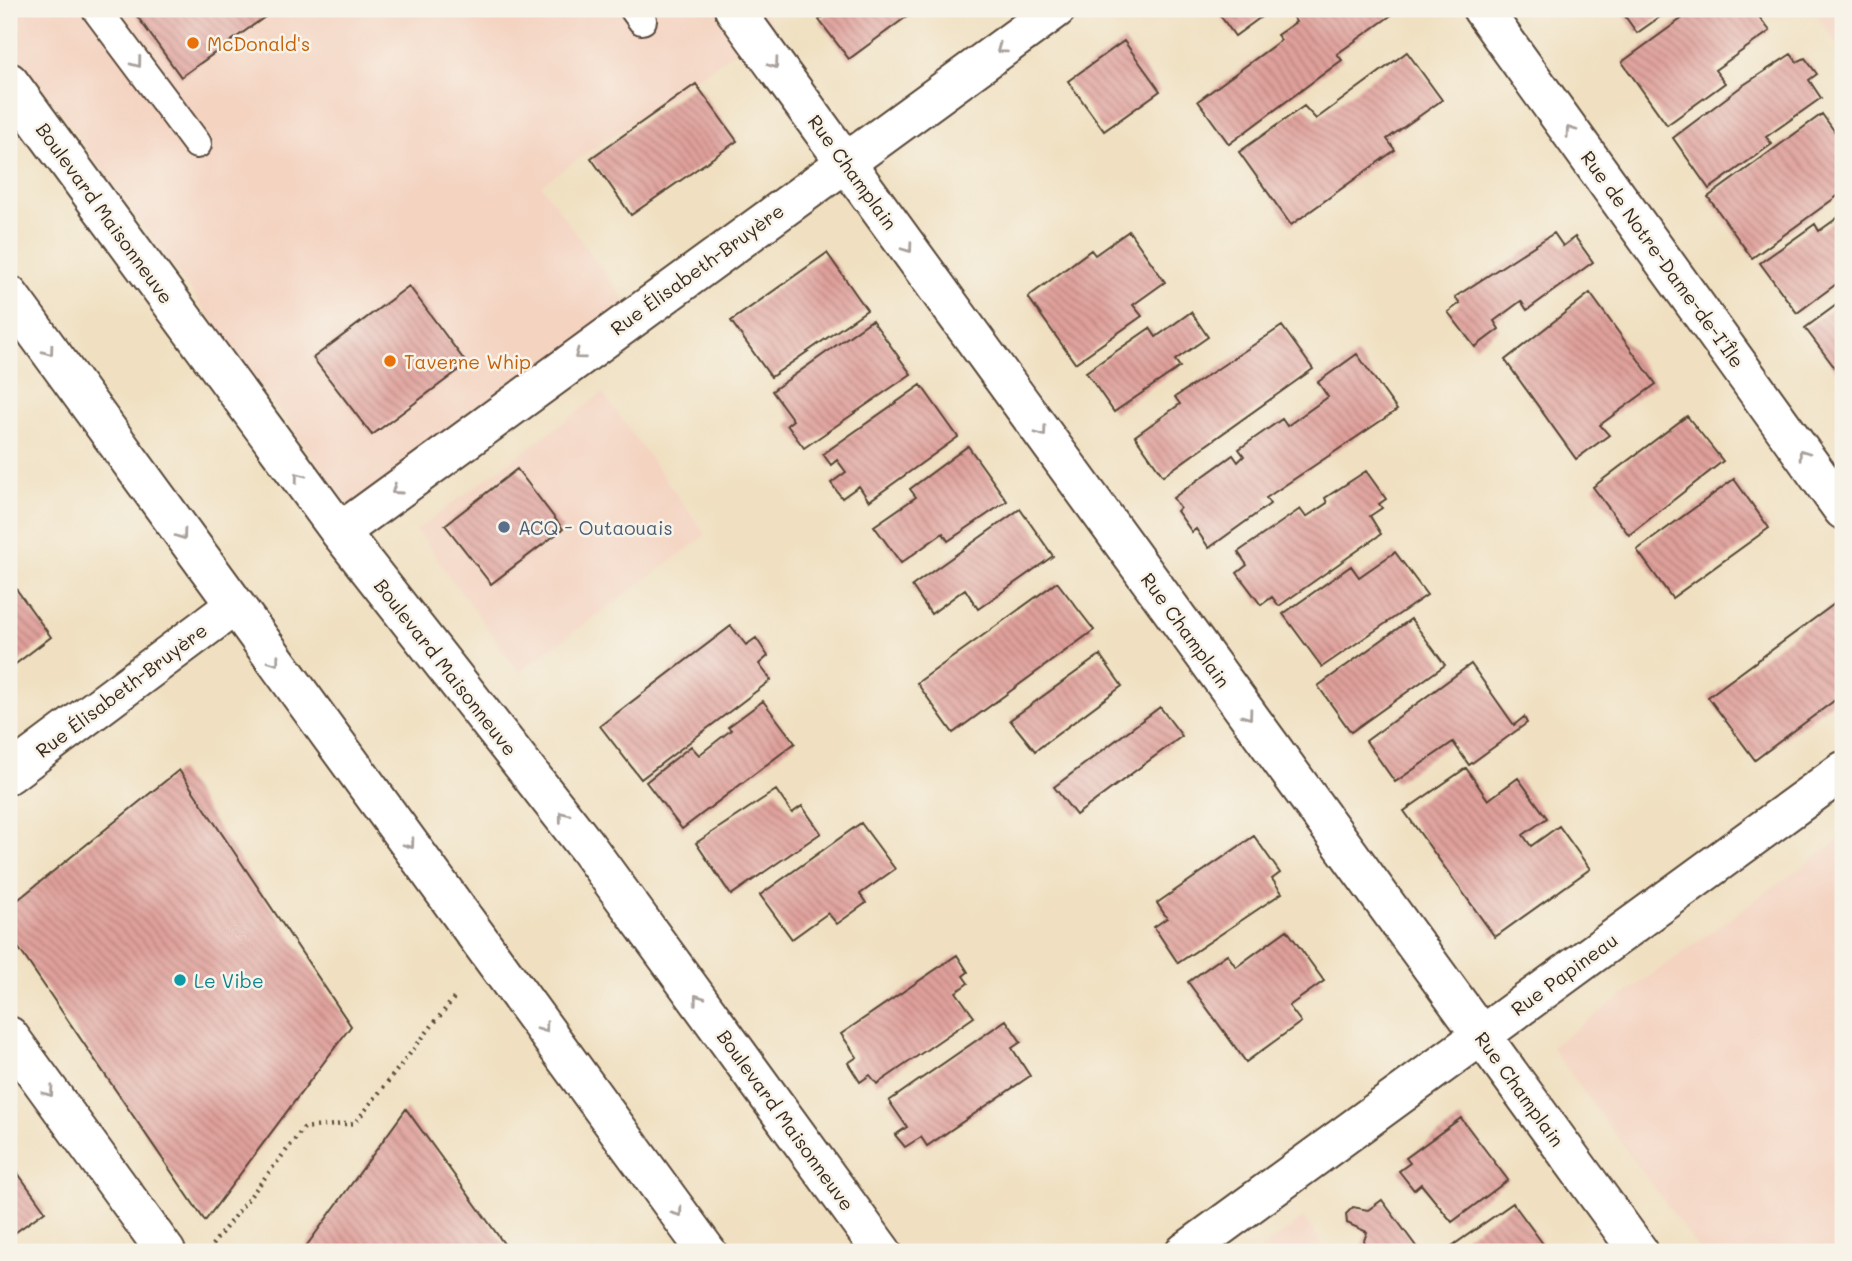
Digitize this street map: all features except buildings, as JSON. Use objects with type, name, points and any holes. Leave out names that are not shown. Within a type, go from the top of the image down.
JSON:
[{"type":"street","name":"Rue Champlain","points":[[734,9],[1639,1252]]},
{"type":"street","name":"Rue Élisabeth-Bruyère","points":[[340,532],[1056,9]]},
{"type":"street","name":"Rue de Notre-Dame-de-I'Île","points":[[1482,9],[1843,510]]},
{"type":"street","name":"Boulevard Maisonneuve","points":[[9,82],[340,532],[586,847],[883,1252]]},
{"type":"street","points":[[9,295],[707,1252]]},
{"type":"street","name":"Rue Élisabeth-Bruyère","points":[[9,774],[234,606]]},
{"type":"street","name":"Rue Papineau","points":[[1185,1252],[1843,771]]},
{"type":"street","points":[[9,1037],[166,1252]]},
{"type":"lane","points":[[96,9],[197,144]]},
{"type":"path","points":[[205,1252],[304,1128],[355,1123],[454,998]]},
{"type":"shaded area","points":[[9,9],[762,9],[773,25],[541,185],[639,320],[362,524],[9,44]]},
{"type":"shaded area","points":[[1813,9],[1843,9],[1843,53]]},
{"type":"shaded area","points":[[603,393],[706,535],[519,672],[416,530]]},
{"type":"shaded area","points":[[1843,837],[1843,1252],[1701,1252],[1551,1047]]},
{"type":"shaded area","points":[[1303,1218],[1329,1252],[1258,1252]]},
{"type":"place","name":"McDonald's","points":[[193,43]]},
{"type":"place","name":"Taverne Whip","points":[[390,361]]},
{"type":"place","name":"ACQ - Outaouais","points":[[504,527]]},
{"type":"place","name":"Le Vibe","points":[[180,980]]}]
